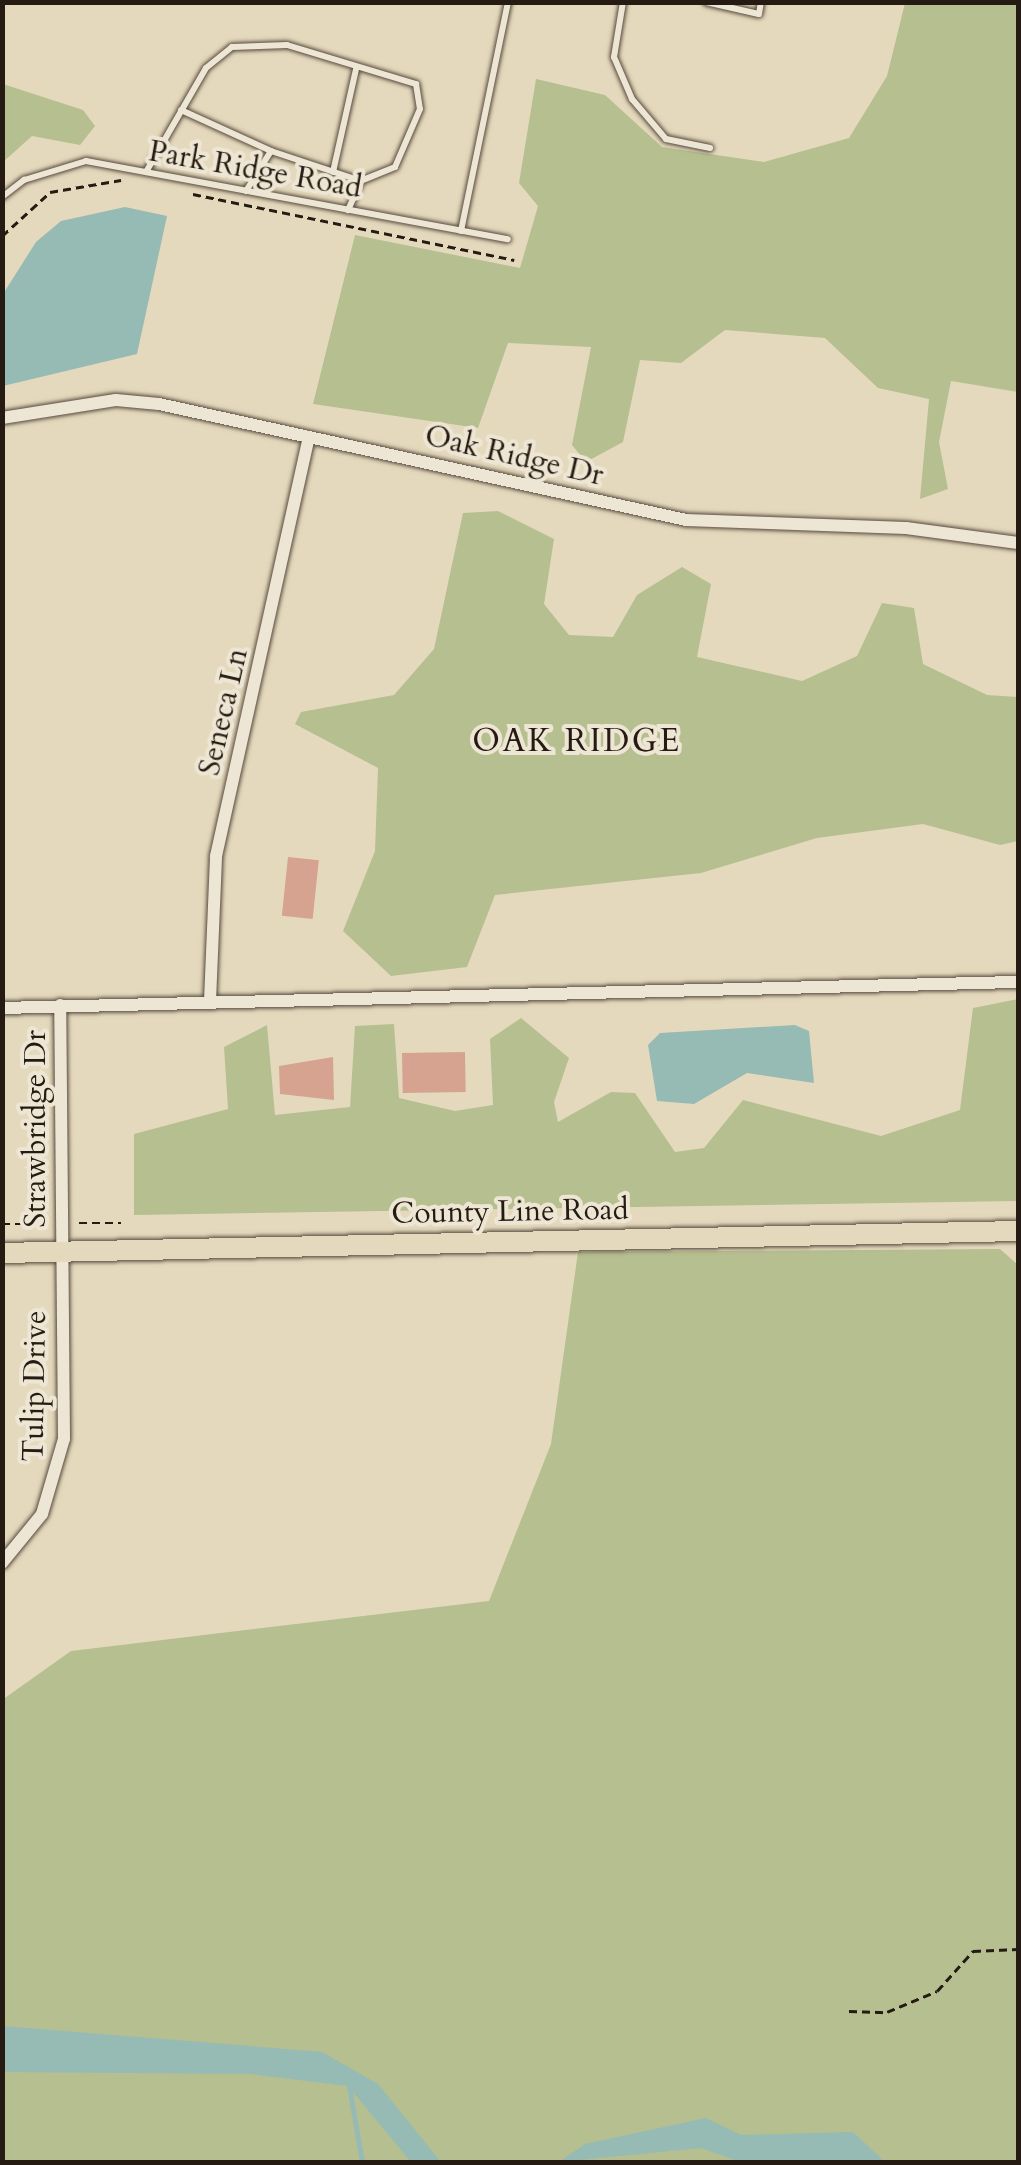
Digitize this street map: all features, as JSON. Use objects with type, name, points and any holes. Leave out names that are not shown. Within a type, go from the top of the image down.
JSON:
[{"type":"main road","name":"County Line Road","points":[[2,1253],[1018,1231]]},
{"type":"street","name":"Oak Ridge Dr","points":[[2,418],[116,400],[309,436],[686,520],[906,528],[1018,543]]},
{"type":"street","name":"Seneca Ln","points":[[210,1001],[216,856],[309,436]]},
{"type":"street","points":[[2,1008],[1018,982]]},
{"type":"street","name":"Strawbridge Dr","points":[[60,1005],[62,1252]]},
{"type":"street","name":"Tulip Drive","points":[[2,1563],[32,1531],[60,1467],[62,1252]]},
{"type":"lane","points":[[461,230],[508,2]]},
{"type":"lane","points":[[623,2],[614,57],[632,99],[666,139],[710,148]]},
{"type":"lane","points":[[706,2],[759,14],[761,2]]},
{"type":"lane","points":[[146,172],[181,110],[232,47],[286,45],[416,84],[420,109],[395,166],[361,180],[270,151],[181,110]]},
{"type":"lane","points":[[333,172],[356,69]]},
{"type":"lane","points":[[246,191],[270,151]]},
{"type":"lane","name":"Park Ridge Road","points":[[2,198],[24,180],[86,161],[508,239]]},
{"type":"lane","points":[[348,210],[361,180]]},
{"type":"path","points":[[2,236],[68,184],[133,182]]},
{"type":"path","points":[[178,191],[514,260]]},
{"type":"path","points":[[848,2012],[886,2012],[937,1991],[974,1951],[1018,1949]]},
{"type":"green space","points":[[905,3],[1018,3],[1018,392],[951,381],[939,442],[948,489],[920,499],[929,399],[878,388],[825,338],[725,330],[681,363],[640,360],[623,442],[586,462],[572,445],[591,347],[508,343],[478,428],[313,404],[355,235],[520,268],[538,206],[519,183],[536,79],[605,95],[662,147],[764,162],[849,138],[887,76]]},
{"type":"green space","points":[[3,84],[83,110],[95,126],[80,145],[32,136],[3,162]]},
{"type":"green space","points":[[498,511],[554,539],[544,604],[569,635],[613,637],[637,595],[682,567],[711,584],[697,657],[802,681],[857,656],[882,603],[914,608],[923,664],[987,695],[1018,697],[1018,841],[1000,845],[923,824],[817,838],[701,873],[495,895],[467,967],[391,976],[343,931],[375,851],[378,768],[295,724],[301,712],[394,695],[434,649],[463,513]]},
{"type":"green space","points":[[1018,999],[1018,1201],[134,1215],[134,1134],[228,1109],[224,1047],[267,1025],[275,1115],[350,1107],[355,1026],[394,1024],[399,1098],[455,1111],[493,1105],[490,1039],[521,1018],[569,1058],[554,1102],[558,1122],[611,1092],[635,1093],[675,1152],[704,1148],[743,1100],[881,1136],[960,1110],[973,1008]]},
{"type":"green space","points":[[1000,1249],[1018,1265],[1018,2162],[3,2162],[2,1700],[71,1651],[489,1601],[551,1444],[578,1252]]},
{"type":"water","points":[[125,207],[167,216],[137,354],[3,386],[3,294],[36,242],[61,221]]},
{"type":"water","points":[[795,1025],[809,1031],[814,1083],[747,1073],[694,1104],[657,1101],[648,1045],[660,1033]]},
{"type":"water","points":[[3,2026],[322,2052],[378,2084],[441,2162],[411,2162],[348,2086],[250,2074],[3,2072]]},
{"type":"water","points":[[706,2118],[741,2135],[853,2132],[885,2162],[740,2162],[701,2148],[559,2162],[585,2144]]},
{"type":"building","points":[[288,857],[319,860],[313,919],[282,916]]},
{"type":"building","points":[[465,1052],[466,1092],[403,1093],[402,1053]]},
{"type":"building","points":[[333,1057],[334,1100],[280,1094],[279,1066]]},
{"type":"waterway","points":[[349,2086],[362,2162]]},
{"type":"district","name":"OAK RIDGE","points":[[577,741]]}]
